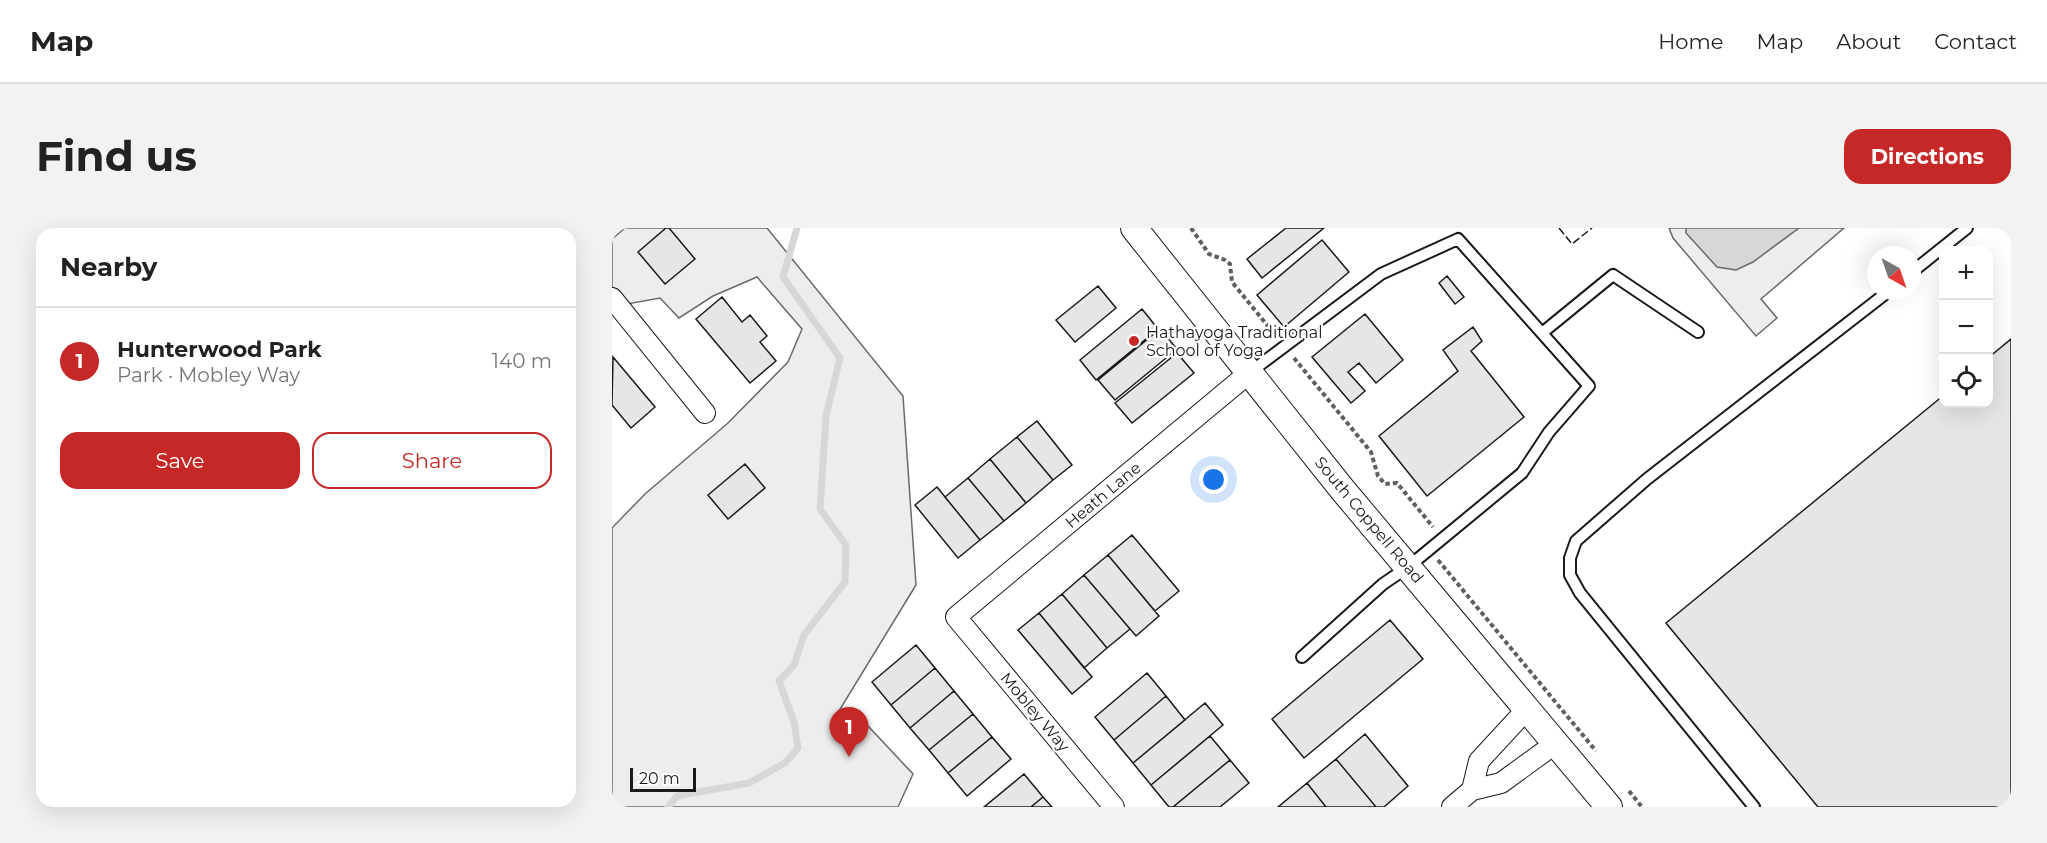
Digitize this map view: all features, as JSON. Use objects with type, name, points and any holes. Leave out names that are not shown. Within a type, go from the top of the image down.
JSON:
[{"type":"street","name":"South Coppell Road","points":[[1134,228],[1408,567],[1609,807]]},
{"type":"street","points":[[612,298],[705,413]]},
{"type":"street","name":"Heath Lane","points":[[956,617],[1249,373]]},
{"type":"street","name":"Mobley Way","points":[[956,617],[1114,807]]},
{"type":"street","points":[[1472,790],[1479,761],[1527,709]]},
{"type":"street","points":[[1452,807],[1472,790],[1501,783],[1556,743]]},
{"type":"lane","points":[[1921,265],[1968,228]]},
{"type":"lane","points":[[1249,373],[1381,274],[1458,239],[1589,386],[1549,432],[1522,473],[1408,567],[1383,584],[1302,657]]},
{"type":"lane","points":[[1542,333],[1613,275],[1698,332]]},
{"type":"lane","points":[[1754,807],[1580,593],[1570,575],[1570,558],[1576,541],[1647,479],[1878,300]]},
{"type":"path","points":[[1191,228],[1209,254],[1230,264],[1232,282],[1371,452],[1378,476],[1385,484],[1397,483],[1450,547],[1436,557],[1596,752]]},
{"type":"path","points":[[1627,789],[1642,807]]},
{"type":"shaded area","points":[[625,228],[767,228],[903,396],[916,585],[834,719],[868,726],[913,774],[898,807],[612,807],[612,528],[645,494],[728,423],[788,362],[802,329],[757,277],[713,296],[679,318],[660,298],[616,306],[612,301],[612,239]]},
{"type":"shaded area","points":[[1669,228],[1844,228],[1761,299],[1777,318],[1756,336],[1673,238]]},
{"type":"shaded area","points":[[1686,228],[1799,228],[1753,262],[1736,270],[1717,267],[1686,233]]},
{"type":"building","points":[[666,228],[669,228],[695,259],[665,284],[638,252]]},
{"type":"building","points":[[1286,228],[1324,228],[1262,278],[1247,259]]},
{"type":"building","points":[[1322,240],[1349,272],[1284,327],[1257,295]]},
{"type":"building","points":[[1447,276],[1464,297],[1455,304],[1439,283]]},
{"type":"building","points":[[1098,286],[1116,308],[1075,342],[1056,320]]},
{"type":"building","points":[[722,297],[742,322],[750,315],[767,336],[760,342],[776,361],[750,383],[696,319]]},
{"type":"building","points":[[1142,309],[1158,329],[1096,380],[1080,360]]},
{"type":"building","points":[[1365,314],[1403,360],[1376,383],[1359,363],[1348,372],[1365,391],[1351,403],[1312,357]]},
{"type":"building","points":[[1473,327],[1482,341],[1471,351],[1524,417],[1427,496],[1379,436],[1458,371],[1443,350]]},
{"type":"building","points":[[1160,329],[1177,349],[1115,400],[1098,380]]},
{"type":"building","points":[[2011,339],[2011,807],[1818,807],[1666,623],[1939,399],[1939,408],[1993,408],[1993,354]]},
{"type":"building","points":[[1177,353],[1194,373],[1132,423],[1115,403]]},
{"type":"building","points":[[613,357],[655,407],[631,428],[612,405]]},
{"type":"building","points":[[1037,421],[1072,465],[1053,480],[1017,437]]},
{"type":"building","points":[[1017,437],[1053,480],[1026,503],[990,459]]},
{"type":"building","points":[[990,459],[1026,503],[1004,521],[968,478]]},
{"type":"building","points":[[745,464],[765,488],[728,519],[708,495]]},
{"type":"building","points":[[968,478],[1004,521],[980,540],[945,497]]},
{"type":"building","points":[[937,487],[980,540],[958,558],[915,505]]},
{"type":"building","points":[[1132,535],[1179,591],[1155,611],[1108,555]]},
{"type":"building","points":[[1108,555],[1159,616],[1136,636],[1084,575]]},
{"type":"building","points":[[1084,575],[1130,629],[1107,648],[1062,594]]},
{"type":"building","points":[[1062,594],[1107,648],[1084,668],[1039,613]]},
{"type":"building","points":[[1039,613],[1092,677],[1072,694],[1018,630]]},
{"type":"building","points":[[1390,620],[1423,659],[1304,758],[1272,719]]},
{"type":"building","points":[[916,645],[935,668],[891,705],[872,682]]},
{"type":"building","points":[[935,668],[954,691],[910,728],[891,705]]},
{"type":"building","points":[[1147,673],[1166,696],[1114,740],[1095,717]]},
{"type":"building","points":[[954,691],[973,714],[929,750],[910,728]]},
{"type":"building","points":[[1166,696],[1185,720],[1133,763],[1114,740]]},
{"type":"building","points":[[1205,703],[1223,725],[1151,785],[1133,763]]},
{"type":"building","points":[[973,714],[992,737],[948,773],[929,750]]},
{"type":"building","points":[[1365,734],[1408,786],[1384,807],[1376,807],[1336,759]]},
{"type":"building","points":[[1210,736],[1230,760],[1173,807],[1169,807],[1151,785]]},
{"type":"building","points":[[992,737],[1011,759],[967,796],[948,773]]},
{"type":"building","points":[[1336,759],[1376,807],[1326,807],[1307,783]]},
{"type":"building","points":[[1230,760],[1249,783],[1220,807],[1173,807]]},
{"type":"building","points":[[1024,774],[1043,797],[1031,807],[984,807]]},
{"type":"building","points":[[1307,783],[1326,807],[1278,807]]},
{"type":"building","points":[[1043,797],[1052,807],[1031,807]]},
{"type":"waterway","points":[[668,807],[677,796],[749,783],[785,763],[798,748],[794,722],[779,681],[794,665],[804,635],[845,582],[846,545],[820,509],[826,416],[840,358],[783,277],[797,228]]},
{"type":"fence","points":[[1559,228],[1572,244],[1592,228]]},
{"type":"place","name":"Hathayoga Traditional School of Yoga","points":[[1134,341]]},
{"type":"place","name":"Hunterwood Park","points":[[849,757]]}]
